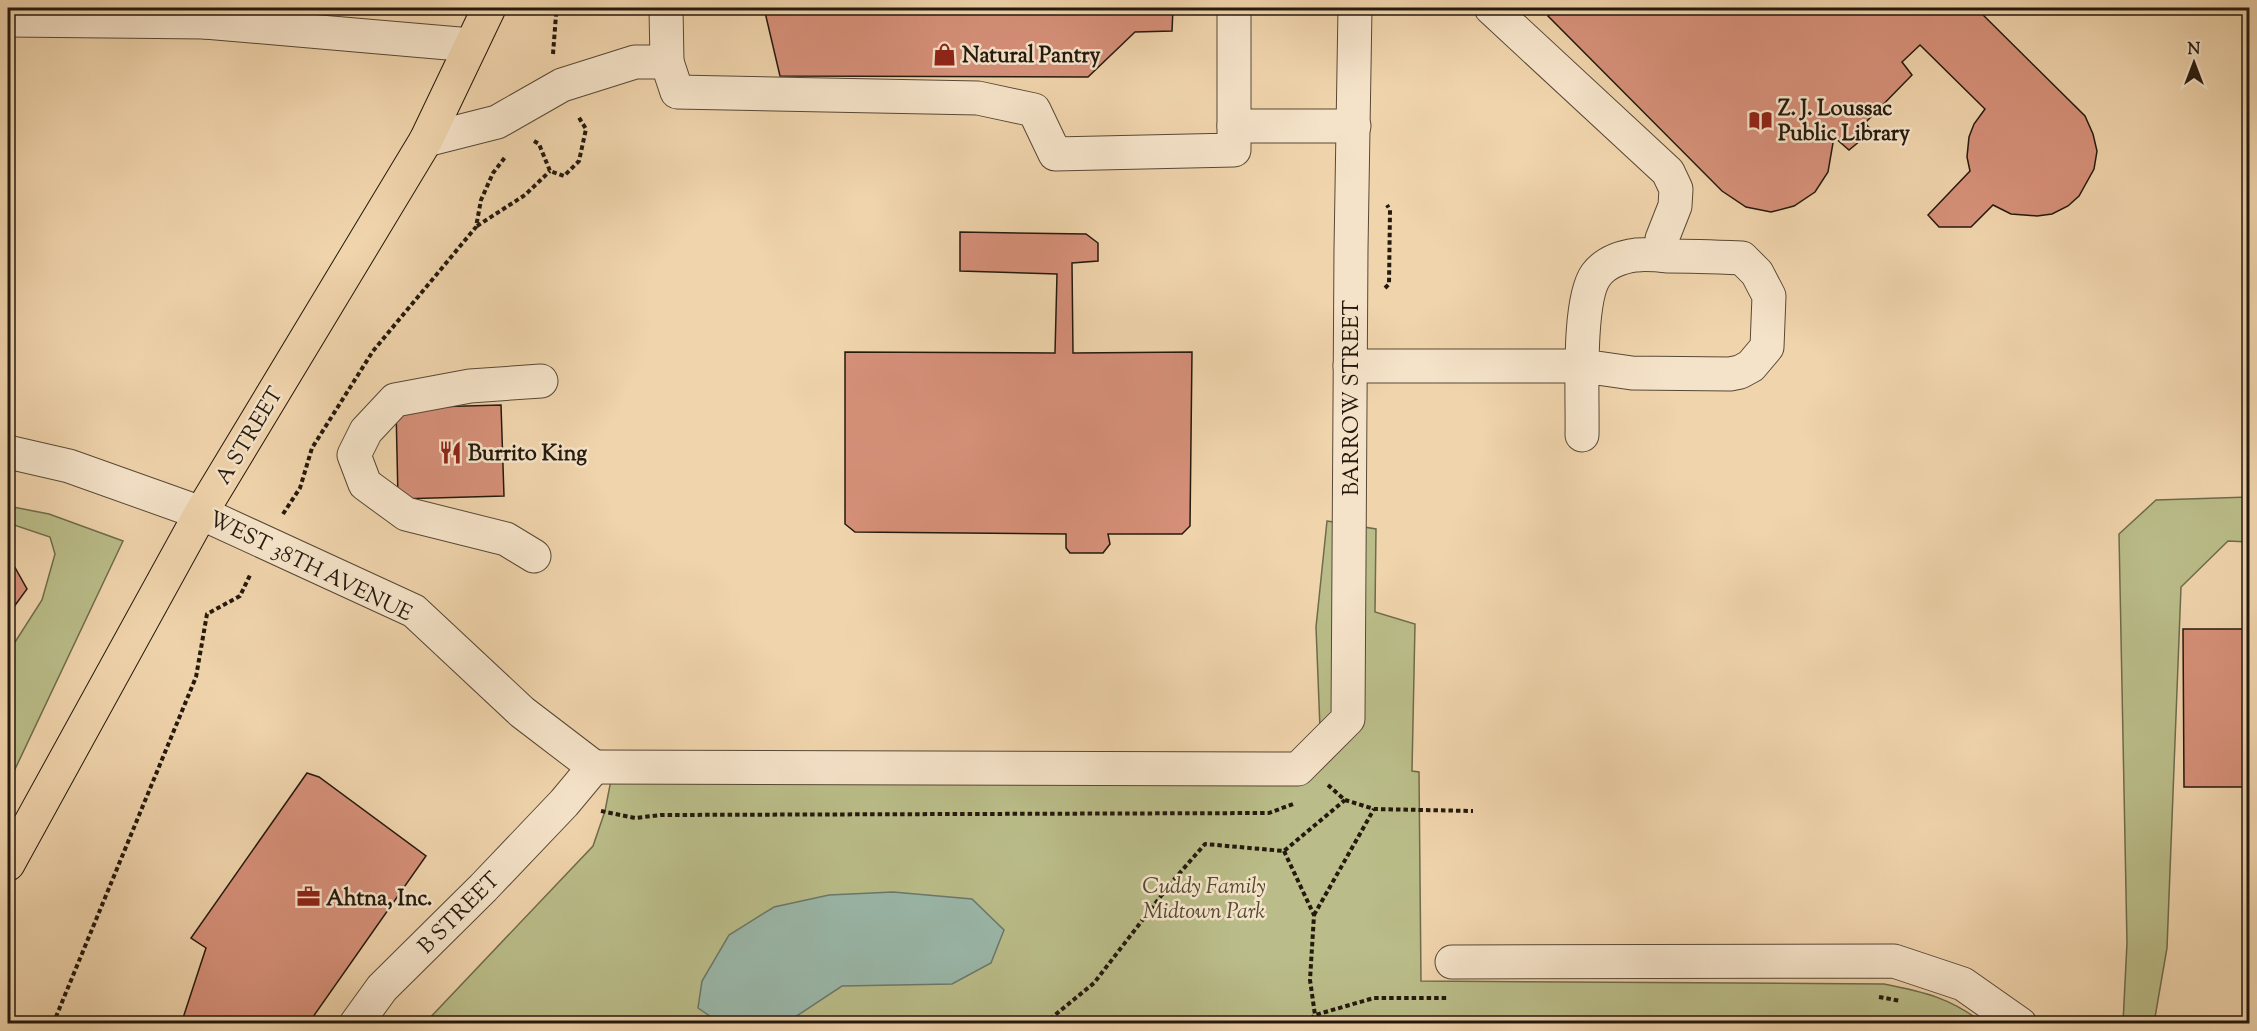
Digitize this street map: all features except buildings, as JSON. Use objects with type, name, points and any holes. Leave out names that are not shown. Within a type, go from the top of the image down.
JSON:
[{"type":"main road","name":"A STREET","points":[[8,864],[201,513],[426,140],[489,8]]},
{"type":"street","points":[[666,8],[667,62],[677,92],[978,98],[1034,110],[1055,154],[1234,150],[1234,8]]},
{"type":"street","name":"BARROW STREET","points":[[1308,780],[1348,719],[1355,8]]},
{"type":"street","points":[[1491,8],[1668,172],[1676,189],[1675,206],[1662,239],[1662,255]]},
{"type":"street","points":[[8,20],[205,15],[471,45]]},
{"type":"street","points":[[426,140],[497,122],[562,86],[635,62],[667,62]]},
{"type":"street","points":[[1234,126],[1354,126]]},
{"type":"street","points":[[1350,366],[1583,366],[1632,373],[1730,374],[1750,366],[1767,347],[1769,296],[1765,285],[1750,264],[1742,258],[1637,255],[1615,260],[1595,276],[1588,295],[1584,320],[1583,366],[1582,435]]},
{"type":"street","points":[[534,556],[506,539],[406,514],[365,484],[354,454],[366,431],[395,400],[470,386],[541,381]]},
{"type":"street","name":"WEST 38TH AVENUE","points":[[8,452],[69,466],[201,513],[414,611],[522,712],[594,767]]},
{"type":"street","points":[[564,803],[594,767],[1308,780]]},
{"type":"street","name":"B STREET","points":[[356,1023],[382,988],[564,803]]},
{"type":"street","points":[[1452,962],[1894,961],[1963,984],[2020,1023]]},
{"type":"path","points":[[529,136],[539,144],[550,171],[564,176],[579,161],[586,129],[562,86],[552,50],[556,15],[560,8]]},
{"type":"path","points":[[476,226],[481,200],[507,154]]},
{"type":"path","points":[[53,1023],[196,677],[207,614],[240,596],[266,543],[300,488],[312,448],[373,351],[476,226],[525,195],[550,171]]},
{"type":"path","points":[[1383,291],[1389,284],[1390,210],[1384,200]]},
{"type":"path","points":[[1308,780],[1329,785],[1345,800],[1374,809],[1473,811]]},
{"type":"path","points":[[1308,780],[1329,785]]},
{"type":"path","points":[[1044,1023],[1094,983],[1171,883],[1205,844],[1284,851],[1345,800]]},
{"type":"path","points":[[564,803],[635,818],[661,814],[1269,813],[1299,802]]},
{"type":"path","points":[[1320,1023],[1315,1015],[1310,980],[1314,915],[1374,809]]},
{"type":"path","points":[[1284,851],[1314,915]]},
{"type":"path","points":[[1873,996],[1905,1002]]},
{"type":"path","points":[[1305,1023],[1315,1015],[1374,999],[1457,998]]},
{"type":"green space","points":[[2249,497],[2249,542],[2228,541],[2181,587],[2167,948],[2154,1023],[2123,1023],[2127,943],[2119,534],[2156,500]]},
{"type":"green space","points":[[8,506],[49,514],[123,541],[8,784],[8,653],[42,600],[55,554],[50,537],[8,523]]},
{"type":"green space","name":"Cuddy Family Midtown Park","points":[[1327,521],[1376,529],[1375,612],[1415,624],[1412,771],[1419,772],[1421,981],[1884,984],[1936,997],[1959,1007],[1983,1023],[424,1024],[593,846],[614,777],[1321,754],[1316,627]]},
{"type":"shaded area","points":[[893,892],[972,899],[1004,930],[991,963],[952,984],[842,986],[786,1023],[720,1023],[698,1008],[702,981],[729,935],[774,907],[829,895]]},
{"type":"place","name":"Natural Pantry","points":[[944,54]]},
{"type":"place","name":"Z. J. Loussac Public Library","points":[[1760,120]]},
{"type":"place","name":"Burrito King","points":[[450,452]]},
{"type":"place","name":"Ahtna, Inc.","points":[[308,897]]}]
